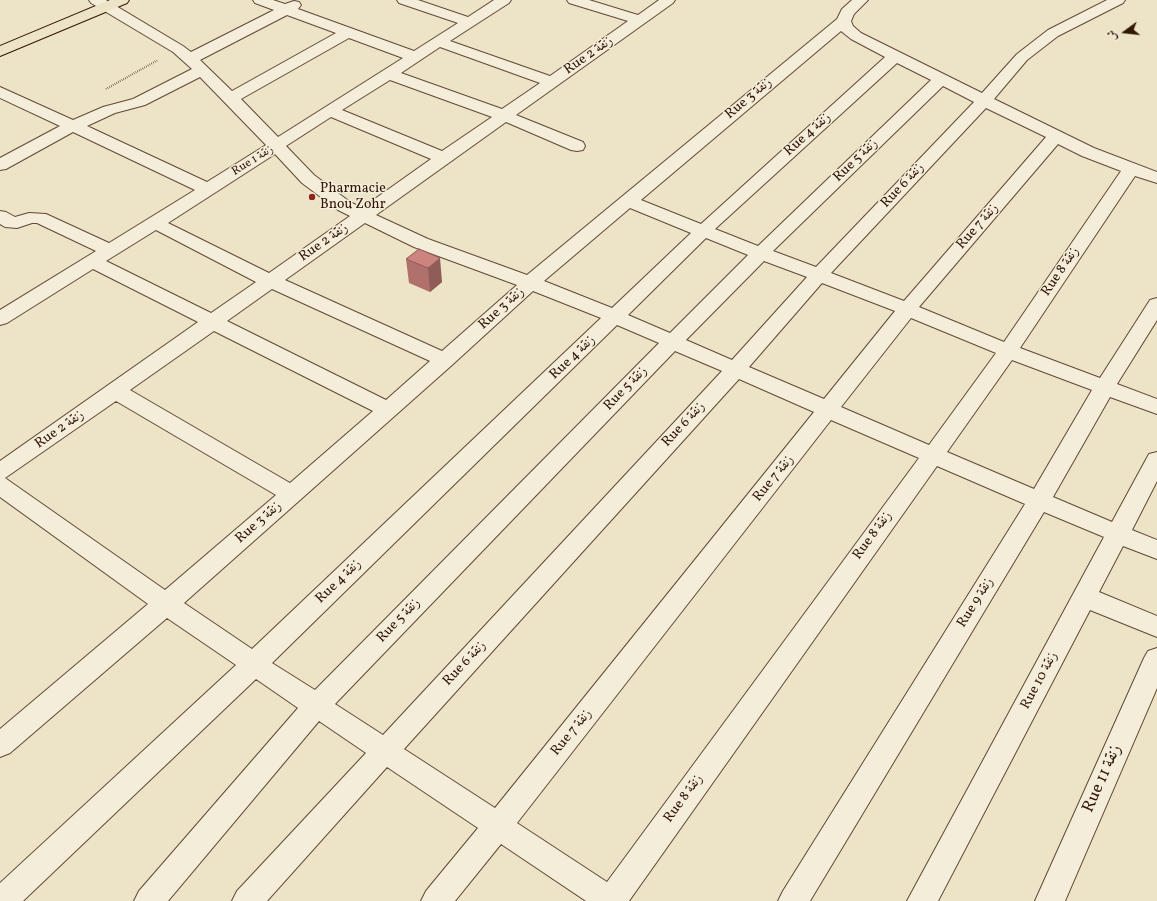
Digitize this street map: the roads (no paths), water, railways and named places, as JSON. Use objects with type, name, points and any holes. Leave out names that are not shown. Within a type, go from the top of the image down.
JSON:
[{"type":"main road","points":[[0,51],[109,2]]},
{"type":"main road","points":[[0,36],[65,9]]},
{"type":"street","points":[[260,0],[280,5],[416,57]]},
{"type":"street","points":[[190,59],[280,5],[302,0]]},
{"type":"street","points":[[404,0],[469,22]]},
{"type":"street","name":"Rue 1 زنقة","points":[[0,319],[277,146],[504,0]]},
{"type":"street","points":[[574,0],[640,20]]},
{"type":"street","name":"Rue 2 زنقة","points":[[0,472],[211,322],[364,216],[503,115],[668,0]]},
{"type":"street","name":"Rue 3 زنقة","points":[[0,745],[166,604],[445,360],[530,283],[844,21],[847,12],[861,0]]},
{"type":"street","name":"Rue 6 زنقة","points":[[247,901],[735,370],[819,275],[985,100],[1022,57],[1047,38],[1118,0]]},
{"type":"street","points":[[109,2],[178,49],[203,70],[308,179],[344,206],[422,243],[616,317],[932,455],[1157,550]]},
{"type":"street","points":[[844,21],[846,28],[870,44],[1088,152],[1157,178]]},
{"type":"street","points":[[231,98],[348,32]]},
{"type":"street","points":[[438,42],[551,82]]},
{"type":"street","name":"Rue 4 زنقة","points":[[2,901],[254,664],[616,317],[703,231],[896,56]]},
{"type":"street","points":[[0,165],[113,108],[139,102],[203,70]]},
{"type":"street","points":[[389,74],[503,115],[577,146]]},
{"type":"street","name":"Rue 5 زنقة","points":[[150,901],[316,706],[672,342],[761,253],[942,79]]},
{"type":"street","points":[[0,92],[208,189]]},
{"type":"street","points":[[330,111],[444,158]]},
{"type":"street","name":"Rue 7 زنقة","points":[[436,901],[497,827],[908,310],[1056,136]]},
{"type":"street","name":"Rue 8 زنقة","points":[[611,901],[1008,351],[1131,169]]},
{"type":"street","points":[[628,200],[1008,351],[1157,407]]},
{"type":"street","points":[[0,216],[11,223],[17,223],[30,218],[40,218],[110,251]]},
{"type":"street","points":[[155,223],[270,281],[445,360]]},
{"type":"street","points":[[93,262],[388,410]]},
{"type":"street","name":"Rue 9 زنقة","points":[[792,901],[1039,501],[1105,387],[1157,304]]},
{"type":"street","points":[[115,391],[292,494]]},
{"type":"street","name":"Rue 10 زنقة","points":[[922,901],[1157,460]]},
{"type":"street","points":[[0,485],[166,604],[254,664],[384,752],[611,901]]},
{"type":"street","points":[[1085,597],[1157,627]]},
{"type":"street","name":"Rue 11 زنقة","points":[[1050,901],[1157,658]]},
{"type":"place","name":"Pharmacie Bnou Zohr","points":[[312,197]]}]
